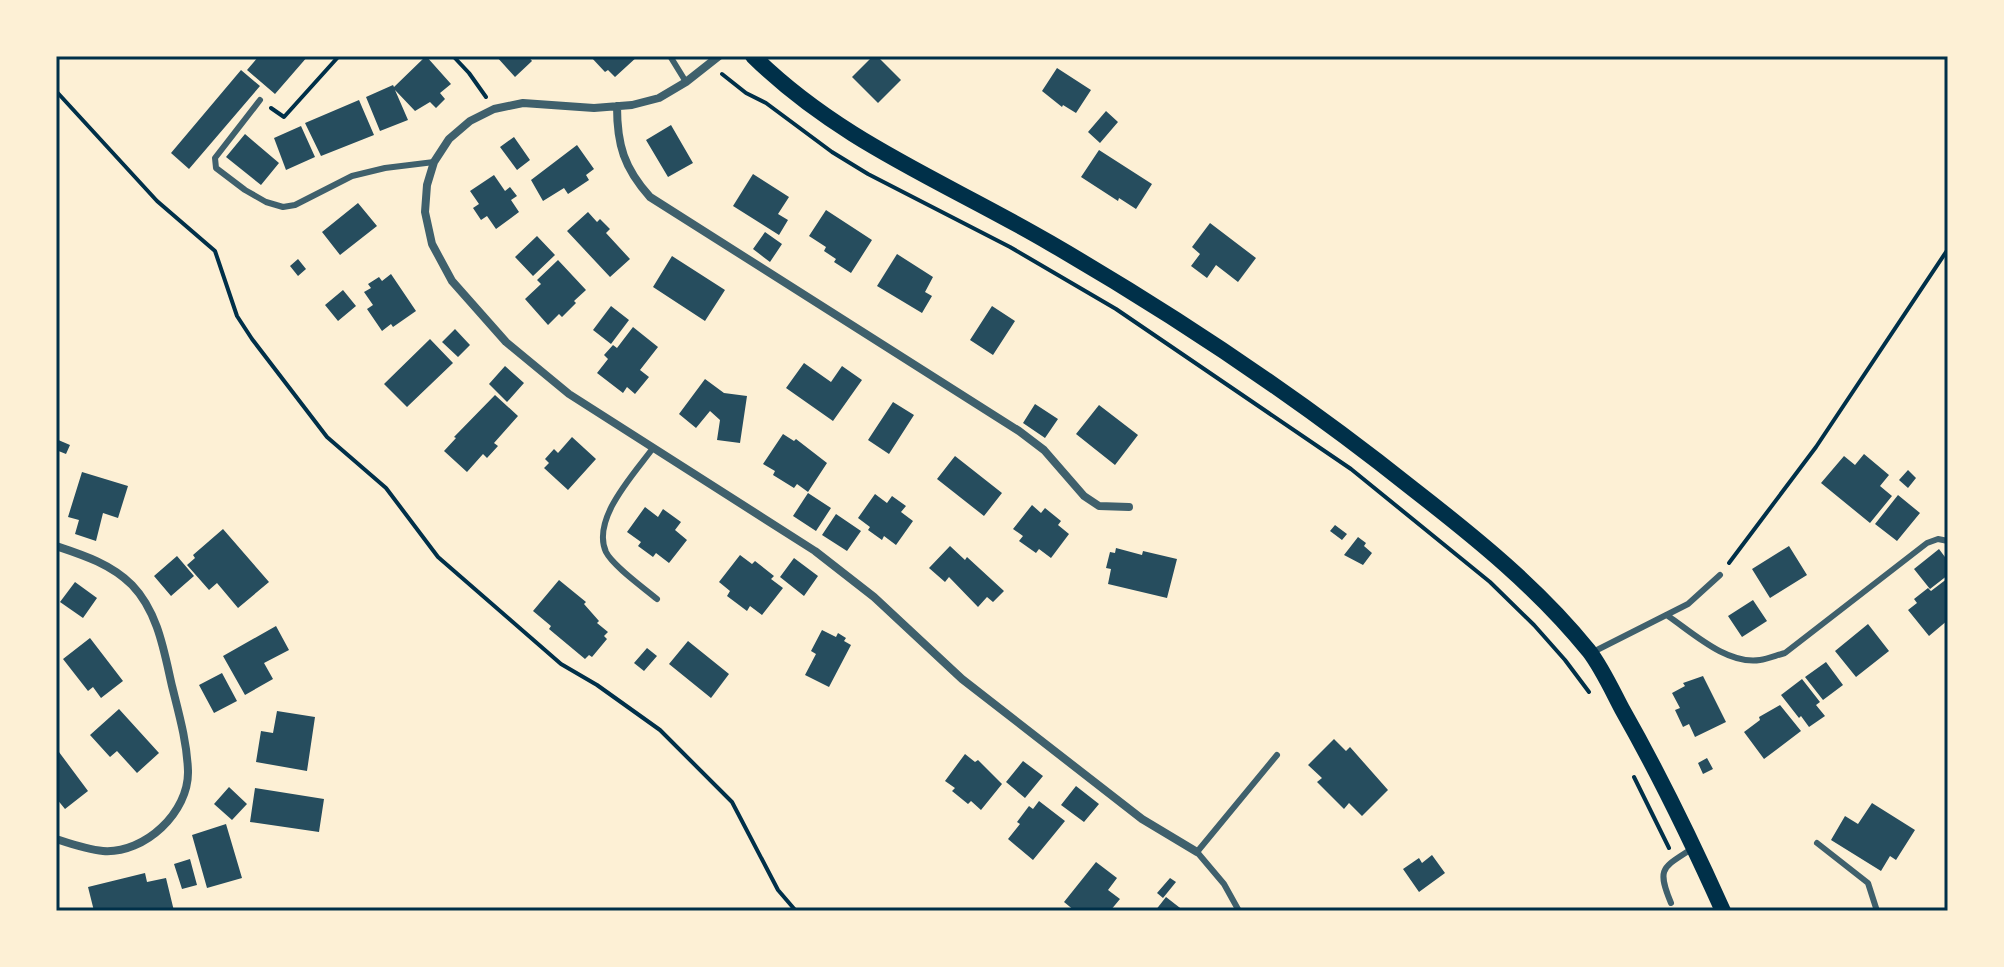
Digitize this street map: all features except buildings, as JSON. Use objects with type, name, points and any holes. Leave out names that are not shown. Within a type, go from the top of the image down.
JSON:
[{"type":"main road","points":[[753,56],[775,78],[843,130],[986,206],[1122,284],[1296,401],[1375,459],[1511,568],[1591,653],[1694,847],[1723,911]]},
{"type":"street","points":[[719,56],[659,98],[594,108],[523,103],[494,109],[470,121],[449,139],[434,162],[427,185],[425,212],[432,244],[452,281],[517,351],[569,394],[815,551],[874,597],[962,679],[1142,819],[1197,852]]},
{"type":"street","points":[[617,106],[617,136],[626,163],[636,182],[650,197],[1019,431],[1044,450],[1084,496],[1099,506],[1129,507]]},
{"type":"street","points":[[56,546],[92,559],[115,572],[133,586],[150,611],[162,641],[188,773],[181,803],[164,828],[134,846],[105,852],[56,839]]},
{"type":"lane","points":[[670,56],[686,82]]},
{"type":"lane","points":[[260,100],[215,158],[216,168],[266,202],[283,207],[295,205],[352,176],[434,162]]},
{"type":"lane","points":[[653,448],[617,498],[601,535],[607,555],[657,599]]},
{"type":"lane","points":[[1668,616],[1721,651],[1743,660],[1759,661],[1785,653],[1927,543],[1938,539],[1948,541]]},
{"type":"lane","points":[[1591,653],[1688,604],[1720,575]]},
{"type":"lane","points":[[1239,911],[1224,884],[1197,852],[1277,755]]},
{"type":"lane","points":[[1817,843],[1868,883],[1877,911]]},
{"type":"lane","points":[[1671,903],[1662,881],[1665,868],[1694,847]]},
{"type":"path","points":[[260,100],[284,117],[339,56]]},
{"type":"path","points":[[453,56],[494,109]]},
{"type":"path","points":[[710,64],[746,93],[766,103],[832,152],[868,174],[1010,247],[1116,309],[1340,461],[1490,582],[1565,660],[1595,701]]},
{"type":"path","points":[[56,91],[157,201],[215,251],[237,316],[327,437],[386,488],[438,557],[561,664],[597,685],[660,730],[732,802],[778,890],[796,911]]},
{"type":"path","points":[[1720,575],[1816,447],[1948,249]]},
{"type":"path","points":[[1634,777],[1674,860]]}]
